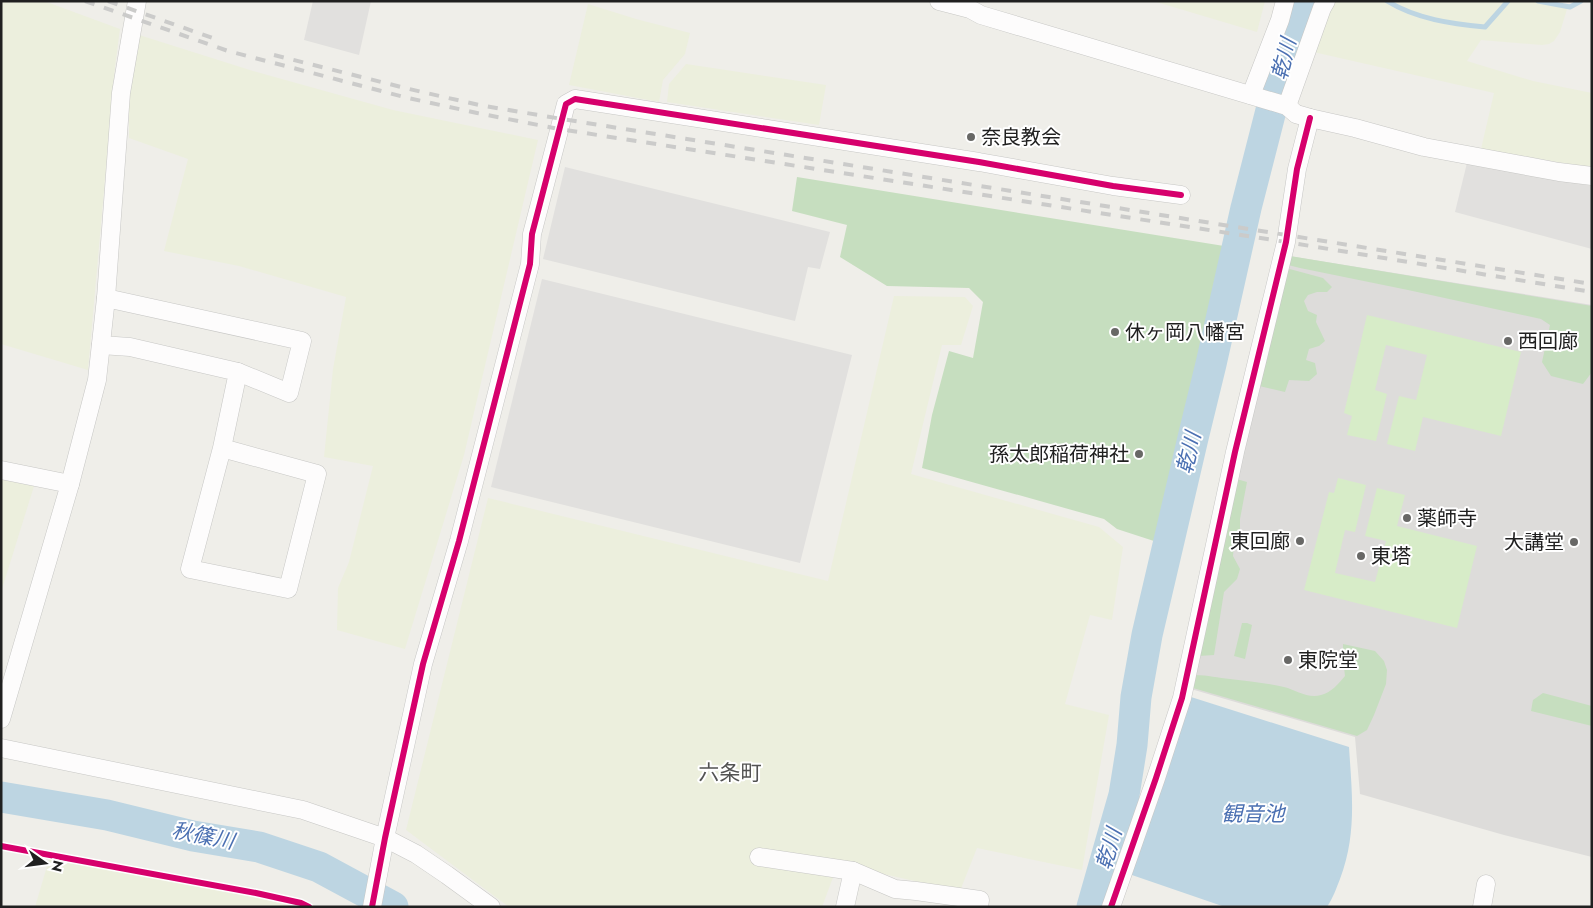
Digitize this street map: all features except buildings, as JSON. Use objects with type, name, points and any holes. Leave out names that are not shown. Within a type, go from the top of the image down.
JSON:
[{"type":"street","points":[[1,718],[70,484],[97,380],[106,298],[121,93],[137,1]]},
{"type":"street","points":[[939,1],[971,5],[981,15],[1287,106],[1296,114],[1310,118],[1424,147],[1559,172],[1592,176]]},
{"type":"street","points":[[1251,95],[1280,20],[1284,1]]},
{"type":"street","points":[[1287,106],[1326,1]]},
{"type":"street","points":[[372,907],[384,841],[422,664],[461,531],[530,264],[532,234],[566,104],[575,99],[979,162],[1114,186],[1181,195]]},
{"type":"street","points":[[1110,907],[1182,698],[1235,452],[1286,242],[1297,168],[1310,118]]},
{"type":"street","points":[[101,345],[130,347],[238,372],[289,394],[302,341],[106,298]]},
{"type":"street","points":[[222,448],[317,474],[288,589],[190,569],[222,448],[238,372]]},
{"type":"street","points":[[1,470],[70,484]]},
{"type":"street","points":[[1,748],[303,810],[416,854],[491,907]]},
{"type":"street","points":[[759,857],[853,871],[914,899],[980,900],[979,907]]},
{"type":"street","points":[[845,907],[853,871]]},
{"type":"street","points":[[1482,907],[1486,884]]},
{"type":"shaded area","points":[[313,1],[371,1],[359,55],[304,40]]},
{"type":"shaded area","points":[[1467,163],[1592,186],[1592,249],[1455,212]]},
{"type":"shaded area","points":[[565,167],[830,232],[820,269],[808,267],[795,321],[543,259]]},
{"type":"shaded area","name":"薬師寺","points":[[1289,256],[1592,305],[1592,857],[1504,835],[1360,794],[1355,737],[1191,689],[1215,558]]},
{"type":"shaded area","points":[[542,279],[852,355],[800,563],[491,487]]},
{"type":"green space","points":[[1,1],[44,1],[120,29],[88,370],[1,344]]},
{"type":"green space","points":[[1153,1],[1265,1],[1257,32]]},
{"type":"green space","points":[[1330,1],[1384,1],[1396,9],[1405,12],[1455,25],[1486,29],[1510,1],[1535,1],[1568,6],[1560,32],[1554,41],[1549,44],[1481,40],[1467,61],[1533,81],[1592,93],[1592,168],[1481,149],[1494,93],[1309,51]]},
{"type":"green space","points":[[1390,1],[1507,1],[1484,26],[1456,23],[1420,14],[1401,8]]},
{"type":"green space","points":[[588,4],[690,33],[685,54],[663,80],[659,102],[569,85]]},
{"type":"green space","points":[[136,34],[253,71],[393,110],[538,140],[464,455],[405,649],[337,630],[338,588],[349,562],[373,466],[324,457],[333,369],[346,297],[239,266],[164,251],[188,159],[129,138],[129,75]]},
{"type":"green space","points":[[686,64],[826,85],[819,125],[667,102],[669,84]]},
{"type":"green space","points":[[797,177],[1224,246],[1184,430],[1157,542],[1117,529],[1104,519],[922,468],[932,415],[949,351],[973,358],[983,302],[969,288],[887,286],[840,257],[847,225],[792,211]]},
{"type":"green space","points":[[1290,256],[1592,306],[1592,372],[1583,384],[1551,376],[1542,362],[1550,325],[1541,319],[1288,265]]},
{"type":"green space","points":[[1286,268],[1323,278],[1332,287],[1327,292],[1317,292],[1308,295],[1304,301],[1308,311],[1317,315],[1316,322],[1325,341],[1319,346],[1309,349],[1306,360],[1315,363],[1317,374],[1309,381],[1289,380],[1285,392],[1255,385]]},
{"type":"green space","points":[[894,296],[965,297],[973,306],[961,345],[942,345],[911,474],[1099,527],[1123,547],[1112,620],[1090,615],[1065,704],[1109,715],[1082,870],[977,848],[960,891],[838,864],[822,907],[509,907],[406,830],[488,498],[828,581]]},
{"type":"green space","points":[[1367,315],[1521,352],[1501,436],[1423,417],[1415,451],[1387,444],[1399,396],[1416,400],[1427,355],[1386,345],[1375,390],[1387,394],[1376,441],[1347,435],[1352,416],[1344,413]]},
{"type":"green space","points":[[1,476],[35,483],[1,592]]},
{"type":"green space","points":[[1233,478],[1247,482],[1240,519],[1240,534],[1234,545],[1233,556],[1240,569],[1237,579],[1224,592],[1214,655],[1199,656]]},
{"type":"green space","points":[[1338,478],[1366,485],[1355,532],[1345,530],[1335,573],[1375,582],[1386,541],[1365,536],[1377,488],[1405,495],[1397,526],[1477,546],[1457,628],[1304,590],[1329,492],[1334,493]]},
{"type":"green space","points":[[1242,623],[1252,625],[1245,659],[1234,656]]},
{"type":"green space","points":[[1343,644],[1375,651],[1384,661],[1387,670],[1386,684],[1374,715],[1367,730],[1357,736],[1193,688],[1195,675],[1200,675],[1284,687],[1311,696],[1325,694],[1332,690],[1345,676]]},
{"type":"green space","points":[[1543,693],[1592,706],[1592,726],[1531,711],[1533,700]]},
{"type":"green space","points":[[50,856],[256,893],[301,903],[308,907],[35,907]]},
{"type":"water","name":"観音池","points":[[1191,697],[1349,747],[1352,814],[1349,846],[1340,879],[1327,907],[1225,907],[1129,874],[1160,793]]},
{"type":"waterway","name":"乾川","points":[[1092,907],[1124,795],[1132,745],[1136,697],[1147,635],[1246,208],[1299,1]]},
{"type":"waterway","points":[[1387,1],[1422,16],[1447,22],[1485,27],[1508,1]]},
{"type":"waterway","points":[[1538,1],[1570,7],[1581,1]]},
{"type":"waterway","name":"秋篠川","points":[[1,797],[107,815],[193,836],[259,847],[319,867],[393,907]]},
{"type":"railway","points":[[85,1],[228,51],[408,98],[559,129],[1286,242],[1592,292]]},
{"type":"railway","points":[[108,1],[221,41]]},
{"type":"railway","points":[[274,55],[479,105],[1592,284]]},
{"type":"cycle path","points":[[372,907],[423,664],[459,541],[530,264],[532,234],[566,104],[575,99],[979,162],[1113,186],[1181,195]]},
{"type":"cycle path","points":[[1111,907],[1182,698],[1235,452],[1286,242],[1297,169],[1310,118]]},
{"type":"cycle path","points":[[1,846],[256,893],[301,903],[309,907]]},
{"type":"place","name":"奈良教会","points":[[971,137]]},
{"type":"place","name":"休ヶ岡八幡宮","points":[[1115,332]]},
{"type":"place","name":"西回廊","points":[[1508,341]]},
{"type":"place","name":"孫太郎稲荷神社","points":[[1139,454]]},
{"type":"place","name":"薬師寺","points":[[1407,518]]},
{"type":"place","name":"東回廊","points":[[1300,541]]},
{"type":"place","name":"大講堂","points":[[1574,542]]},
{"type":"place","name":"東塔","points":[[1361,556]]},
{"type":"place","name":"東院堂","points":[[1288,660]]},
{"type":"district","name":"六条町","points":[[730,773]]}]
